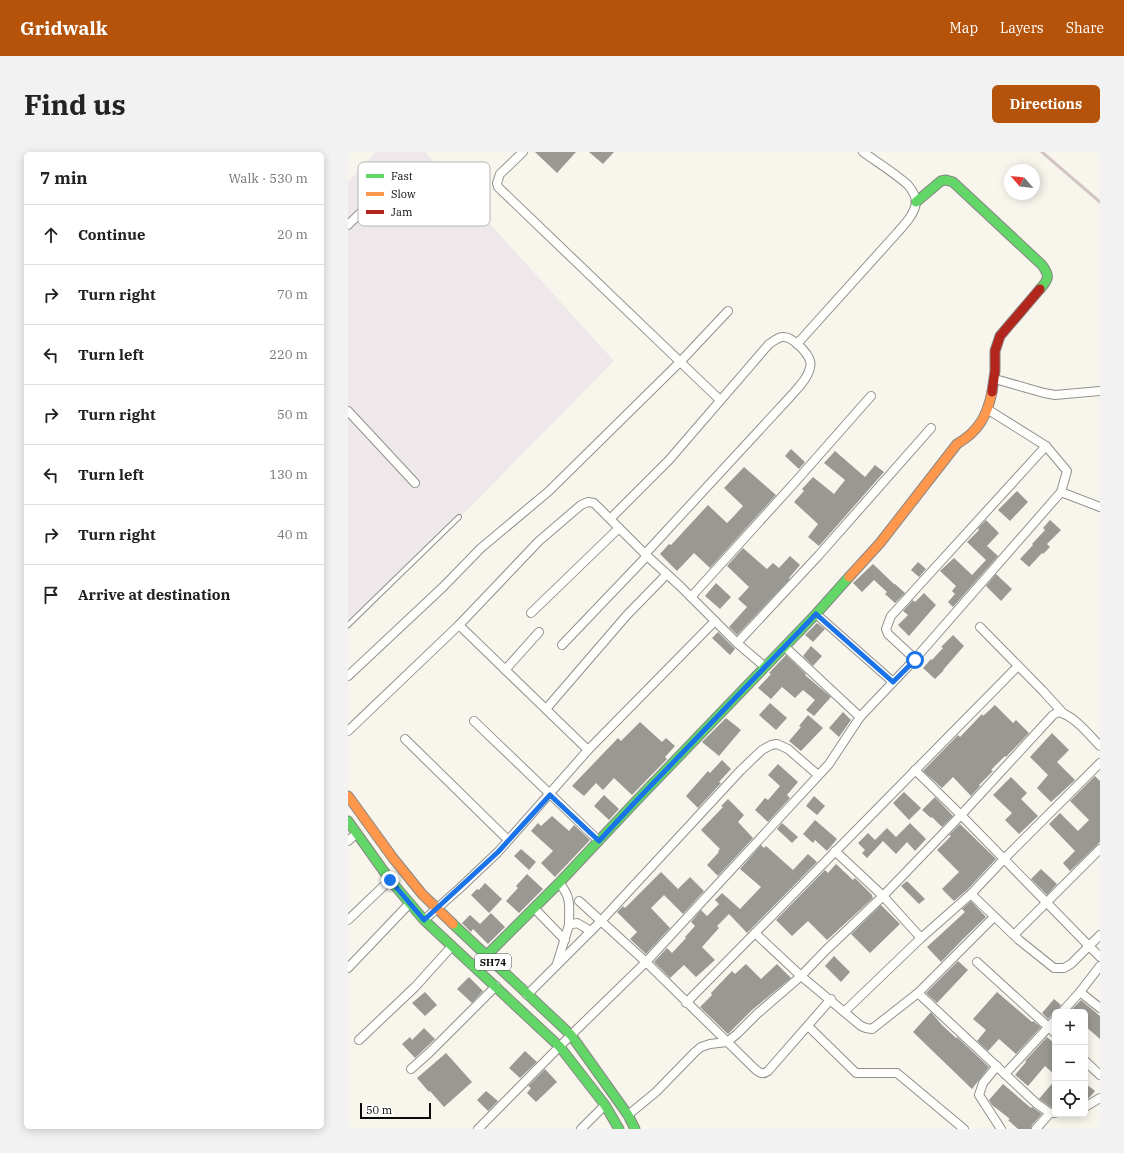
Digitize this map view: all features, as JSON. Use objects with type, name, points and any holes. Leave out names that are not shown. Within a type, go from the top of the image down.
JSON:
[{"type":"street","points":[[522,152],[499,177],[497,183],[498,187],[720,400]]},
{"type":"street","points":[[797,344],[897,234],[907,221],[914,208],[916,197],[909,186],[863,152]]},
{"type":"street","points":[[486,955],[559,883],[816,614],[880,543],[958,444],[970,436],[987,409],[995,379],[996,347],[1000,336],[1046,282],[1048,273],[1042,265],[953,182],[945,180],[940,182],[916,202]]},
{"type":"street","points":[[348,225],[358,215]]},
{"type":"street","points":[[348,676],[443,587],[481,548],[549,491],[680,362],[728,311]]},
{"type":"street","points":[[562,645],[646,555],[805,379],[810,370],[810,361],[806,354],[789,338],[783,337],[773,341],[669,460],[610,519]]},
{"type":"street","points":[[995,379],[1055,395],[1100,391]]},
{"type":"street","points":[[691,597],[871,396]]},
{"type":"street","points":[[478,1129],[646,962],[818,775],[828,764],[860,717],[915,660],[1061,492],[1068,471],[1046,446],[987,409]]},
{"type":"street","points":[[348,411],[415,483]]},
{"type":"street","points":[[737,643],[820,555],[931,428]]},
{"type":"street","points":[[915,660],[888,634],[886,629],[891,616],[1046,446]]},
{"type":"street","points":[[1061,492],[1100,508]]},
{"type":"street","points":[[348,732],[459,625],[539,541],[581,505],[588,502],[594,504],[737,643],[765,667]]},
{"type":"street","points":[[530,613],[619,528]]},
{"type":"street","points":[[546,709],[627,615],[667,574]]},
{"type":"street","points":[[816,614],[893,682]]},
{"type":"street","points":[[424,920],[498,852],[550,795],[588,750],[715,621]]},
{"type":"street","points":[[459,625],[588,750]]},
{"type":"street","points":[[980,626],[1063,713],[1100,746]]},
{"type":"street","points":[[505,670],[539,632]]},
{"type":"street","points":[[785,647],[860,717]]},
{"type":"street","points":[[686,1003],[1018,666]]},
{"type":"street","points":[[628,1115],[656,1092],[695,1052],[710,1044],[727,1042],[801,976],[961,815],[1053,715],[1058,712],[1063,713]]},
{"type":"street","points":[[474,721],[599,841]]},
{"type":"street","points":[[405,739],[508,840]]},
{"type":"street","points":[[527,995],[601,921],[741,770],[762,750],[771,745],[777,744],[788,749],[818,775]]},
{"type":"street","points":[[845,1011],[921,938],[971,894],[1100,763]]},
{"type":"street","points":[[915,770],[1100,957]]},
{"type":"street","name":"SH74","points":[[348,796],[393,858],[422,894],[571,1035],[628,1115],[635,1129]]},
{"type":"street","name":"SH74","points":[[348,821],[390,880],[424,920],[560,1047],[605,1105],[619,1129]]},
{"type":"street","points":[[348,841],[357,833]]},
{"type":"street","points":[[1014,935],[1100,849]]},
{"type":"street","points":[[835,851],[882,896],[921,938]]},
{"type":"street","points":[[348,920],[390,880]]},
{"type":"street","points":[[557,966],[569,925],[569,900],[566,890],[559,883]]},
{"type":"street","points":[[971,894],[1014,935],[1054,968],[1064,968],[1071,964],[1100,935]]},
{"type":"street","points":[[579,901],[646,962],[686,1003],[756,1070],[761,1073],[766,1073],[831,999]]},
{"type":"street","points":[[348,968],[410,904]]},
{"type":"street","points":[[534,908],[564,940]]},
{"type":"street","points":[[755,933],[801,976],[831,999],[862,1026],[872,1029],[918,993],[994,917]]},
{"type":"street","points":[[569,925],[577,923],[591,931]]},
{"type":"street","points":[[358,1040],[415,987],[452,946]]},
{"type":"street","points":[[977,962],[1052,1030],[1005,1074]]},
{"type":"street","points":[[1065,1009],[1100,966]]},
{"type":"street","points":[[411,1069],[496,986]]},
{"type":"street","points":[[1080,992],[1100,1008]]},
{"type":"street","points":[[918,993],[1037,1104],[1052,1112]]},
{"type":"street","points":[[808,1026],[856,1072],[897,1073],[964,1129]]},
{"type":"street","points":[[1088,1064],[1100,1075]]},
{"type":"street","points":[[997,1066],[983,1083],[979,1095],[1001,1129]]},
{"type":"street","points":[[1088,1105],[1100,1098]]},
{"type":"street","points":[[581,1129],[605,1105]]},
{"type":"street","points":[[1036,1129],[1052,1114]]},
{"type":"lane","points":[[348,625],[459,517]]},
{"type":"shaded area","points":[[376,152],[425,152],[434,162],[367,162]]},
{"type":"shaded area","points":[[358,171],[358,226],[490,226],[490,224],[614,361],[348,631],[348,182]]},
{"type":"building","points":[[535,152],[576,152],[557,173]]},
{"type":"building","points":[[589,152],[614,152],[603,164]]},
{"type":"building","points":[[791,449],[805,462],[799,469],[785,456]]},
{"type":"building","points":[[835,451],[865,477],[875,465],[884,472],[819,546],[808,537],[818,524],[794,502],[804,491],[802,489],[813,477],[834,494],[845,480],[824,463]]},
{"type":"building","points":[[744,467],[776,495],[710,568],[694,553],[677,571],[660,554],[669,544],[671,545],[708,505],[727,523],[733,517],[743,506],[724,488]]},
{"type":"building","points":[[1017,491],[1028,502],[1010,521],[998,510]]},
{"type":"building","points":[[986,520],[999,533],[987,546],[998,556],[953,607],[948,602],[955,594],[952,591],[956,586],[940,571],[954,558],[972,575],[986,560],[967,542],[979,530],[978,528]]},
{"type":"building","points":[[1050,520],[1061,530],[1047,544],[1050,547],[1029,567],[1020,559],[1045,530],[1043,528]]},
{"type":"building","points":[[743,548],[767,569],[773,563],[779,568],[790,556],[800,565],[789,578],[790,579],[737,635],[729,627],[747,607],[738,599],[749,587],[727,566]]},
{"type":"building","points":[[918,562],[926,569],[919,577],[911,570]]},
{"type":"building","points":[[873,564],[905,593],[895,603],[885,594],[887,592],[874,580],[862,592],[853,583]]},
{"type":"building","points":[[996,574],[1012,589],[1001,601],[986,586]]},
{"type":"building","points":[[716,583],[731,597],[720,609],[705,596]]},
{"type":"building","points":[[924,593],[936,605],[909,636],[898,625],[908,615],[903,611],[913,600],[915,602]]},
{"type":"building","points":[[817,623],[825,629],[813,642],[805,635]]},
{"type":"building","points":[[718,632],[735,649],[730,655],[712,638]]},
{"type":"building","points":[[953,635],[964,646],[935,679],[923,668],[943,648],[941,647]]},
{"type":"building","points":[[811,646],[822,656],[813,666],[803,656]]},
{"type":"building","points":[[786,655],[806,674],[805,675],[831,697],[814,716],[806,710],[815,700],[803,690],[795,698],[782,687],[771,699],[758,688],[771,674],[769,673]]},
{"type":"building","points":[[770,703],[787,718],[776,730],[759,715]]},
{"type":"building","points":[[995,705],[1013,723],[1016,720],[1029,733],[991,770],[993,771],[979,785],[980,786],[971,796],[953,777],[942,788],[923,771],[958,735],[960,737],[982,714],[983,716]]},
{"type":"building","points":[[843,712],[851,720],[839,737],[829,728]]},
{"type":"building","points":[[808,715],[823,728],[801,751],[789,741],[801,727],[799,726]]},
{"type":"building","points":[[726,718],[741,730],[719,756],[702,742]]},
{"type":"building","points":[[640,722],[662,742],[666,738],[675,746],[665,757],[667,759],[632,795],[614,778],[603,790],[596,783],[584,796],[572,786],[618,738],[621,741]]},
{"type":"building","points":[[1052,733],[1069,750],[1057,762],[1075,780],[1051,802],[1037,788],[1048,775],[1030,757]]},
{"type":"building","points":[[722,760],[731,769],[719,782],[721,783],[698,808],[686,796],[708,771],[710,773]]},
{"type":"building","points":[[778,764],[798,782],[787,795],[790,798],[768,822],[755,810],[765,798],[768,800],[780,786],[768,775]]},
{"type":"building","points":[[1095,776],[1100,781],[1100,842],[1070,871],[1063,863],[1075,851],[1049,824],[1060,813],[1078,831],[1089,820],[1070,801]]},
{"type":"building","points":[[1011,777],[1027,793],[1021,799],[1038,816],[1019,834],[1005,820],[1012,813],[993,795]]},
{"type":"building","points":[[904,792],[921,808],[909,820],[893,803]]},
{"type":"building","points":[[604,795],[619,809],[609,820],[594,806]]},
{"type":"building","points":[[814,796],[825,806],[817,815],[806,806]]},
{"type":"building","points":[[935,797],[953,816],[942,827],[922,810]]},
{"type":"building","points":[[728,799],[744,815],[738,822],[753,838],[718,876],[707,865],[720,849],[701,830],[723,807],[721,806]]},
{"type":"building","points":[[552,816],[569,831],[574,825],[590,840],[555,877],[541,863],[553,851],[531,831],[538,823],[541,826]]},
{"type":"building","points":[[815,820],[837,839],[827,851],[815,840],[813,843],[803,834]]},
{"type":"building","points":[[782,823],[798,837],[792,843],[777,829]]},
{"type":"building","points":[[910,823],[926,839],[915,851],[907,842],[896,854],[883,841],[867,858],[862,853],[865,850],[858,843],[868,833],[875,840],[887,828],[896,837]]},
{"type":"building","points":[[960,824],[996,859],[967,890],[954,901],[942,889],[959,872],[937,850],[951,836],[949,835]]},
{"type":"building","points":[[761,845],[764,848],[766,846],[793,870],[808,854],[817,862],[747,933],[729,914],[717,926],[719,928],[702,947],[715,960],[696,977],[684,965],[670,978],[654,962],[667,948],[672,953],[686,938],[685,937],[695,926],[691,922],[701,910],[707,916],[719,904],[715,900],[722,893],[740,909],[761,887],[740,869]]},
{"type":"building","points":[[521,849],[536,862],[529,870],[514,856]]},
{"type":"building","points":[[836,864],[853,880],[855,878],[872,895],[873,898],[827,940],[808,921],[792,936],[776,920],[825,870],[828,873]]},
{"type":"building","points":[[1041,869],[1057,884],[1047,895],[1031,879]]},
{"type":"building","points":[[661,872],[678,889],[690,877],[704,891],[683,914],[664,895],[651,908],[670,928],[646,954],[630,939],[637,932],[617,912],[623,906],[625,908]]},
{"type":"building","points":[[527,874],[543,889],[519,913],[506,901],[518,888],[516,886]]},
{"type":"building","points":[[907,881],[925,899],[919,904],[901,886]]},
{"type":"building","points":[[485,883],[502,899],[489,913],[471,895],[477,889],[479,890]]},
{"type":"building","points":[[971,901],[986,917],[941,962],[927,947],[965,912],[962,909]]},
{"type":"building","points":[[881,905],[900,924],[870,953],[851,934]]},
{"type":"building","points":[[491,913],[505,927],[488,944],[473,929],[471,932],[462,923],[470,915],[480,924]]},
{"type":"building","points":[[834,956],[850,972],[841,982],[825,966]]},
{"type":"building","points":[[958,961],[968,970],[937,1003],[926,993]]},
{"type":"building","points":[[746,964],[761,979],[777,964],[791,978],[752,1010],[728,1034],[700,1007],[732,971],[735,974]]},
{"type":"building","points":[[469,977],[483,991],[472,1003],[457,989]]},
{"type":"building","points":[[425,992],[437,1005],[425,1016],[412,1003]]},
{"type":"building","points":[[997,992],[1032,1022],[1033,1021],[1041,1027],[1016,1054],[999,1039],[988,1051],[977,1041],[986,1030],[973,1019]]},
{"type":"building","points":[[1054,999],[1061,1005],[1058,1009],[1052,1009],[1052,1016],[1048,1019],[1042,1013]]},
{"type":"building","points":[[1081,1000],[1100,1016],[1100,1039],[1088,1029],[1088,1009],[1072,1009]]},
{"type":"building","points":[[931,1012],[942,1025],[989,1067],[972,1089],[913,1032]]},
{"type":"building","points":[[424,1028],[435,1039],[415,1058],[402,1044],[410,1037],[412,1040]]},
{"type":"building","points":[[1047,1037],[1052,1041],[1052,1072],[1045,1066],[1028,1086],[1015,1075],[1026,1062],[1025,1061]]},
{"type":"building","points":[[525,1051],[537,1062],[520,1078],[509,1068]]},
{"type":"building","points":[[446,1053],[472,1082],[444,1107],[417,1078]]},
{"type":"building","points":[[545,1069],[557,1082],[536,1102],[527,1093],[531,1088],[528,1086]]},
{"type":"building","points":[[1003,1084],[1031,1108],[1032,1107],[1042,1114],[1032,1125],[1031,1129],[1018,1129],[1008,1120],[1010,1119],[992,1105],[989,1100]]},
{"type":"building","points":[[1052,1084],[1052,1108],[1039,1099]]},
{"type":"building","points":[[1088,1085],[1095,1091],[1088,1099]]},
{"type":"building","points":[[486,1091],[498,1101],[488,1111],[477,1100]]},
{"type":"railway","points":[[1042,152],[1100,202]]},
{"type":"traffic: fast","points":[[916,202],[941,181],[946,180],[953,182],[1042,265],[1046,272],[1047,280],[1040,289]]},
{"type":"traffic: fast","points":[[487,955],[559,883],[816,614],[849,577]]},
{"type":"traffic: fast","points":[[348,821],[390,880],[424,920],[560,1047],[605,1105],[619,1129]]},
{"type":"traffic: fast","points":[[453,924],[571,1035],[628,1115],[635,1129]]},
{"type":"traffic: slow","points":[[849,577],[880,543],[957,444],[971,434],[981,422],[988,408],[992,392]]},
{"type":"traffic: slow","points":[[348,796],[393,858],[422,894],[453,924]]},
{"type":"traffic: jam","points":[[992,392],[995,371],[995,351],[1000,336],[1040,289]]},
{"type":"route","points":[[390,880],[424,920],[485,865],[550,795],[599,841],[816,614],[893,682],[915,660]]}]
